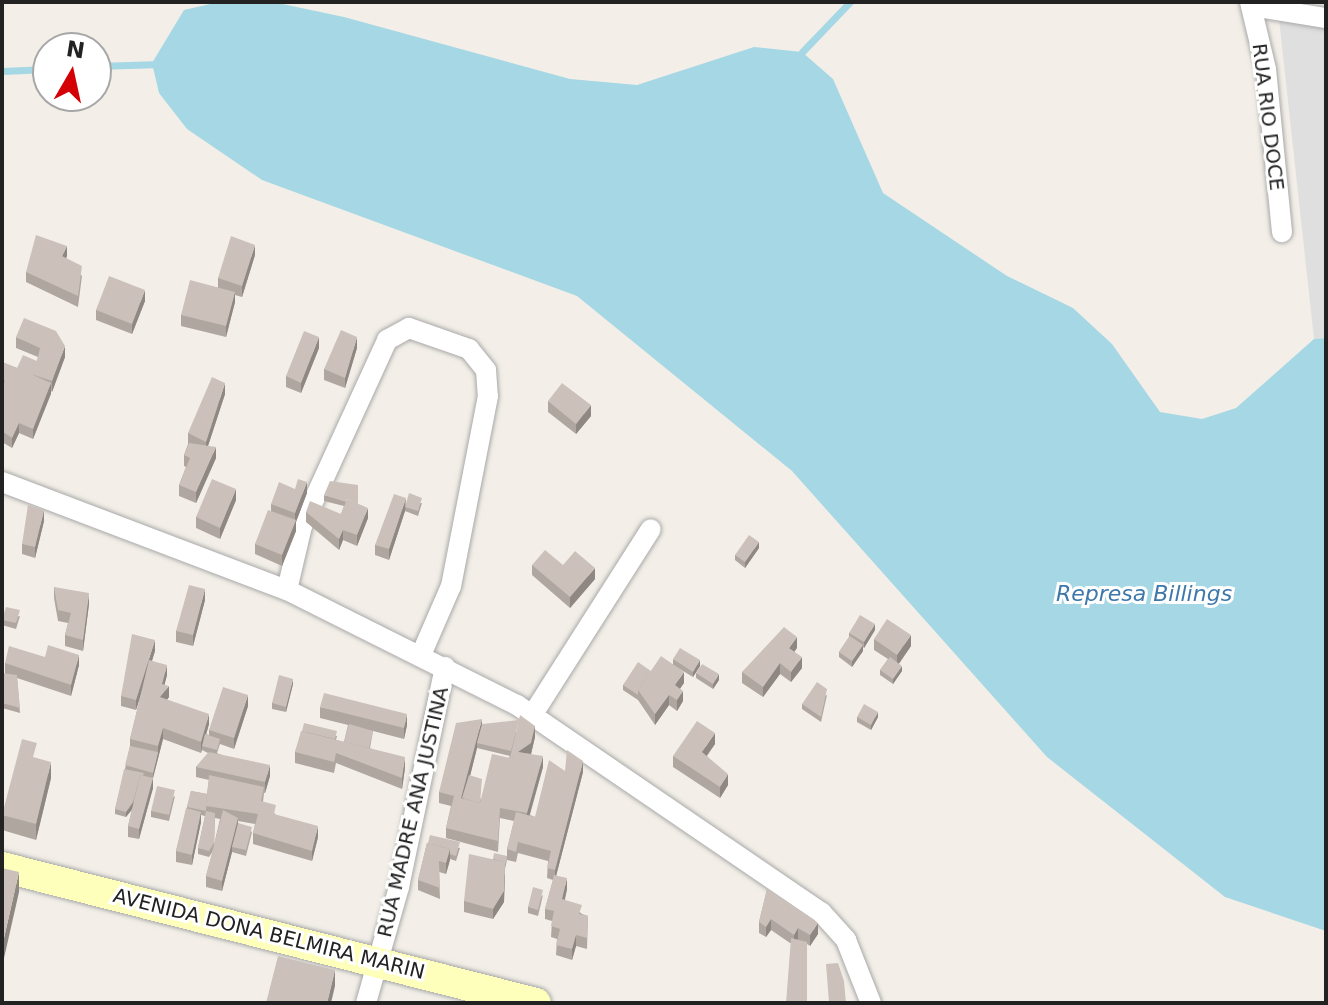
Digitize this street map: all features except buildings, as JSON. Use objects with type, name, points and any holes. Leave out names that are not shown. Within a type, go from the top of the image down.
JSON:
[{"type":"main road","name":"AVENIDA DONA BELMIRA MARIN","points":[[2,867],[536,1003]]},
{"type":"street","points":[[1250,4],[1326,18]]},
{"type":"street","name":"RUA RIO DOCE","points":[[1250,4],[1266,69],[1282,232]]},
{"type":"street","points":[[287,590],[302,526],[387,340],[409,328],[469,349],[486,370],[488,396],[451,586],[421,655]]},
{"type":"street","points":[[2,482],[287,590],[533,714],[821,912],[846,940],[871,1003]]},
{"type":"street","points":[[533,714],[651,529]]},
{"type":"street","name":"RUA MADRE ANA JUSTINA","points":[[366,1003],[445,667]]},
{"type":"shaded area","points":[[1279,19],[1326,28],[1326,338],[1314,339]]},
{"type":"water","name":"Represa Billings","points":[[219,2],[273,2],[344,17],[570,79],[637,85],[754,47],[802,52],[833,79],[883,193],[1007,276],[1073,308],[1112,344],[1160,412],[1202,419],[1236,408],[1314,339],[1326,338],[1326,931],[1225,897],[1047,757],[792,471],[577,296],[262,180],[187,129],[159,93],[152,63],[184,10]]},
{"type":"waterway","points":[[802,52],[850,2]]},
{"type":"waterway","points":[[112,66],[162,64]]},
{"type":"waterway","points":[[2,71],[32,70]]}]
